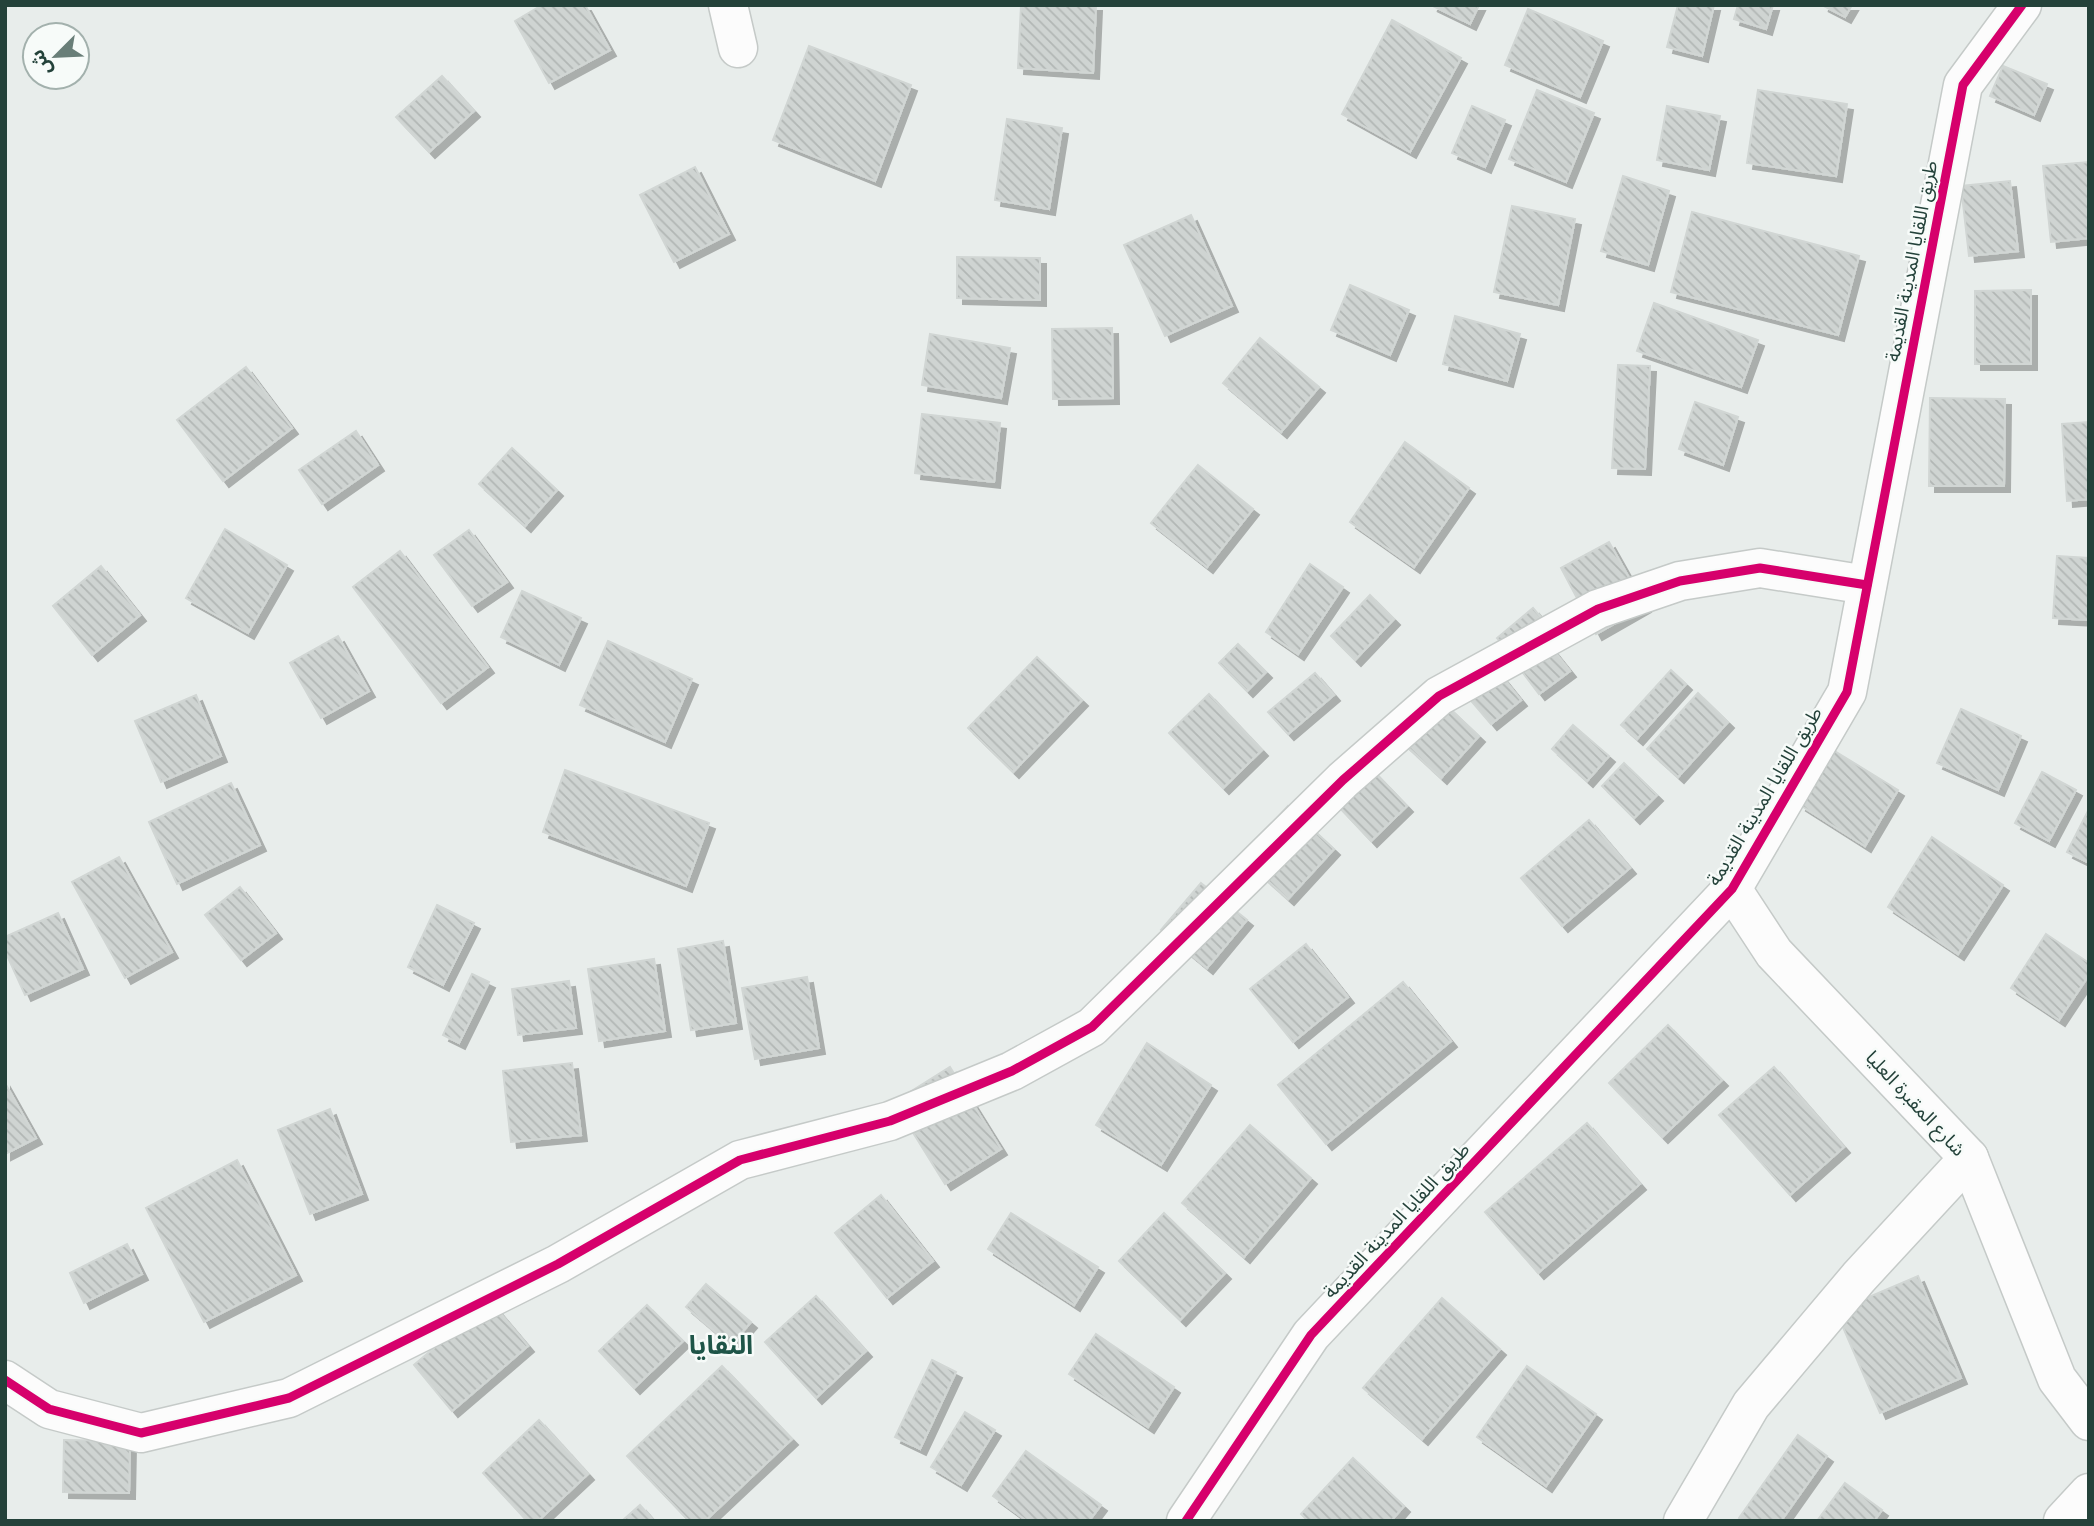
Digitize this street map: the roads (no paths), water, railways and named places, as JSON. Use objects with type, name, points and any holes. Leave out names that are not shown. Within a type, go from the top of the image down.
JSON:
[{"type":"street","points":[[728,5],[738,48]]},
{"type":"street","name":"طريق اللقايا المدينة القديمة","points":[[1186,1521],[1311,1335],[1732,889],[1847,692],[1963,85],[2022,5]]},
{"type":"street","points":[[5,1380],[49,1409],[141,1433],[289,1398],[558,1264],[740,1160],[890,1121],[1012,1071],[1092,1027],[1343,779],[1438,696],[1598,609],[1680,581],[1760,568],[1867,585]]},
{"type":"street","name":"شارع المقبرة العليا","points":[[1732,889],[1774,953],[1969,1158],[2057,1379],[2089,1421]]},
{"type":"street","points":[[1683,1521],[1751,1405],[1859,1277],[1969,1158]]},
{"type":"street","points":[[2063,1521],[2089,1493]]},
{"type":"district","name":"النقايا","points":[[721,1345]]}]
